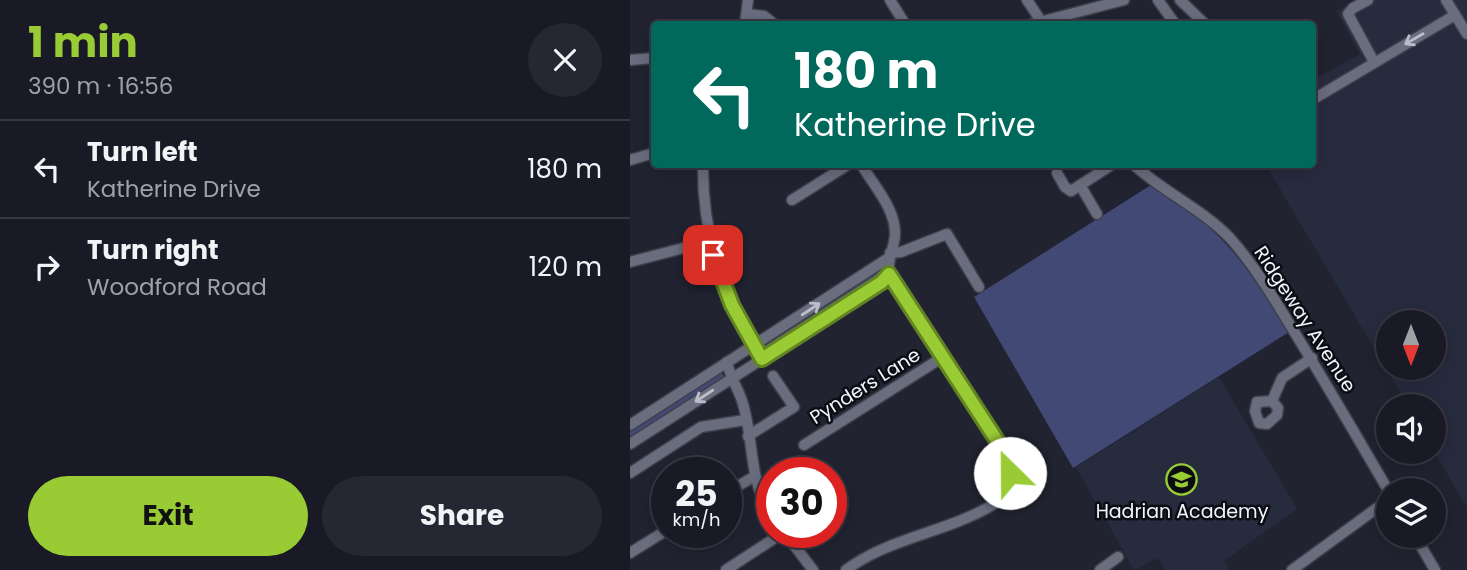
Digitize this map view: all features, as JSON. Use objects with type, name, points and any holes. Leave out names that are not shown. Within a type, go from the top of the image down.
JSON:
[{"type":"street","points":[[748,0],[746,19],[764,16],[770,21]]},
{"type":"street","points":[[890,0],[903,21]]},
{"type":"street","points":[[1027,0],[1038,21]]},
{"type":"street","points":[[1050,21],[1124,0]]},
{"type":"street","points":[[1158,0],[1173,21]]},
{"type":"street","points":[[1180,0],[1202,21]]},
{"type":"street","points":[[1368,0],[1348,14],[1374,62]]},
{"type":"street","points":[[1446,0],[1467,34]]},
{"type":"street","points":[[1316,98],[1455,15]]},
{"type":"street","points":[[630,60],[651,58]]},
{"type":"street","points":[[630,160],[651,154]]},
{"type":"street","points":[[702,168],[709,241],[722,281],[762,359]]},
{"type":"street","points":[[792,200],[843,168]]},
{"type":"street","points":[[846,570],[868,553],[990,506],[1003,494],[1009,481],[1010,465],[889,274],[889,256],[895,236],[893,215],[864,168]]},
{"type":"street","points":[[1076,188],[1108,168]]},
{"type":"street","name":"Ridgeway Avenue","points":[[1137,168],[1146,177],[1190,204],[1228,237],[1272,293],[1381,478]]},
{"type":"street","points":[[1057,173],[1065,187],[1076,188],[1088,199],[1097,214]]},
{"type":"street","points":[[630,425],[889,256],[947,234],[979,287]]},
{"type":"street","points":[[630,262],[709,241]]},
{"type":"street","points":[[630,444],[882,282],[889,274]]},
{"type":"street","name":"Pynders Lane","points":[[804,445],[943,357]]},
{"type":"street","points":[[1272,401],[1283,378],[1311,358]]},
{"type":"street","points":[[727,362],[730,379],[741,399],[756,480]]},
{"type":"street","points":[[748,436],[794,407],[773,376]]},
{"type":"street","points":[[630,473],[701,427],[745,420]]},
{"type":"street","points":[[1003,494],[1012,498],[1022,493],[1026,471],[1022,466],[1010,465]]},
{"type":"street","points":[[742,484],[755,476]]},
{"type":"street","points":[[1292,570],[1376,509]]},
{"type":"street","points":[[630,553],[651,540]]},
{"type":"street","points":[[726,570],[760,548]]},
{"type":"street","points":[[796,548],[813,570]]},
{"type":"street","points":[[1422,548],[1435,570]]},
{"type":"street","points":[[1100,570],[1118,557]]},
{"type":"shaded area","points":[[1356,0],[1467,0],[1467,507],[1441,464],[1446,464],[1446,394],[1401,394],[1393,380],[1446,380],[1446,310],[1376,310],[1376,352],[1268,168],[1316,168],[1316,78],[1360,54],[1336,11]]},
{"type":"shaded area","points":[[1151,185],[1176,201],[1215,233],[1245,267],[1289,332],[1073,468],[974,297]]},
{"type":"shaded area","points":[[881,269],[885,275],[764,352],[760,346]]},
{"type":"shaded area","points":[[721,372],[725,378],[630,439],[630,430]]},
{"type":"shaded area","name":"Hadrian Academy","points":[[1219,377],[1297,509],[1224,561],[1230,570],[1165,570],[1158,558],[1134,570],[1076,467]]},
{"type":"place","name":"Hadrian Academy","points":[[1182,480]]},
{"type":"route","points":[[713,255],[732,305],[762,359],[882,282],[889,274],[1007,456],[1010,473]]}]
